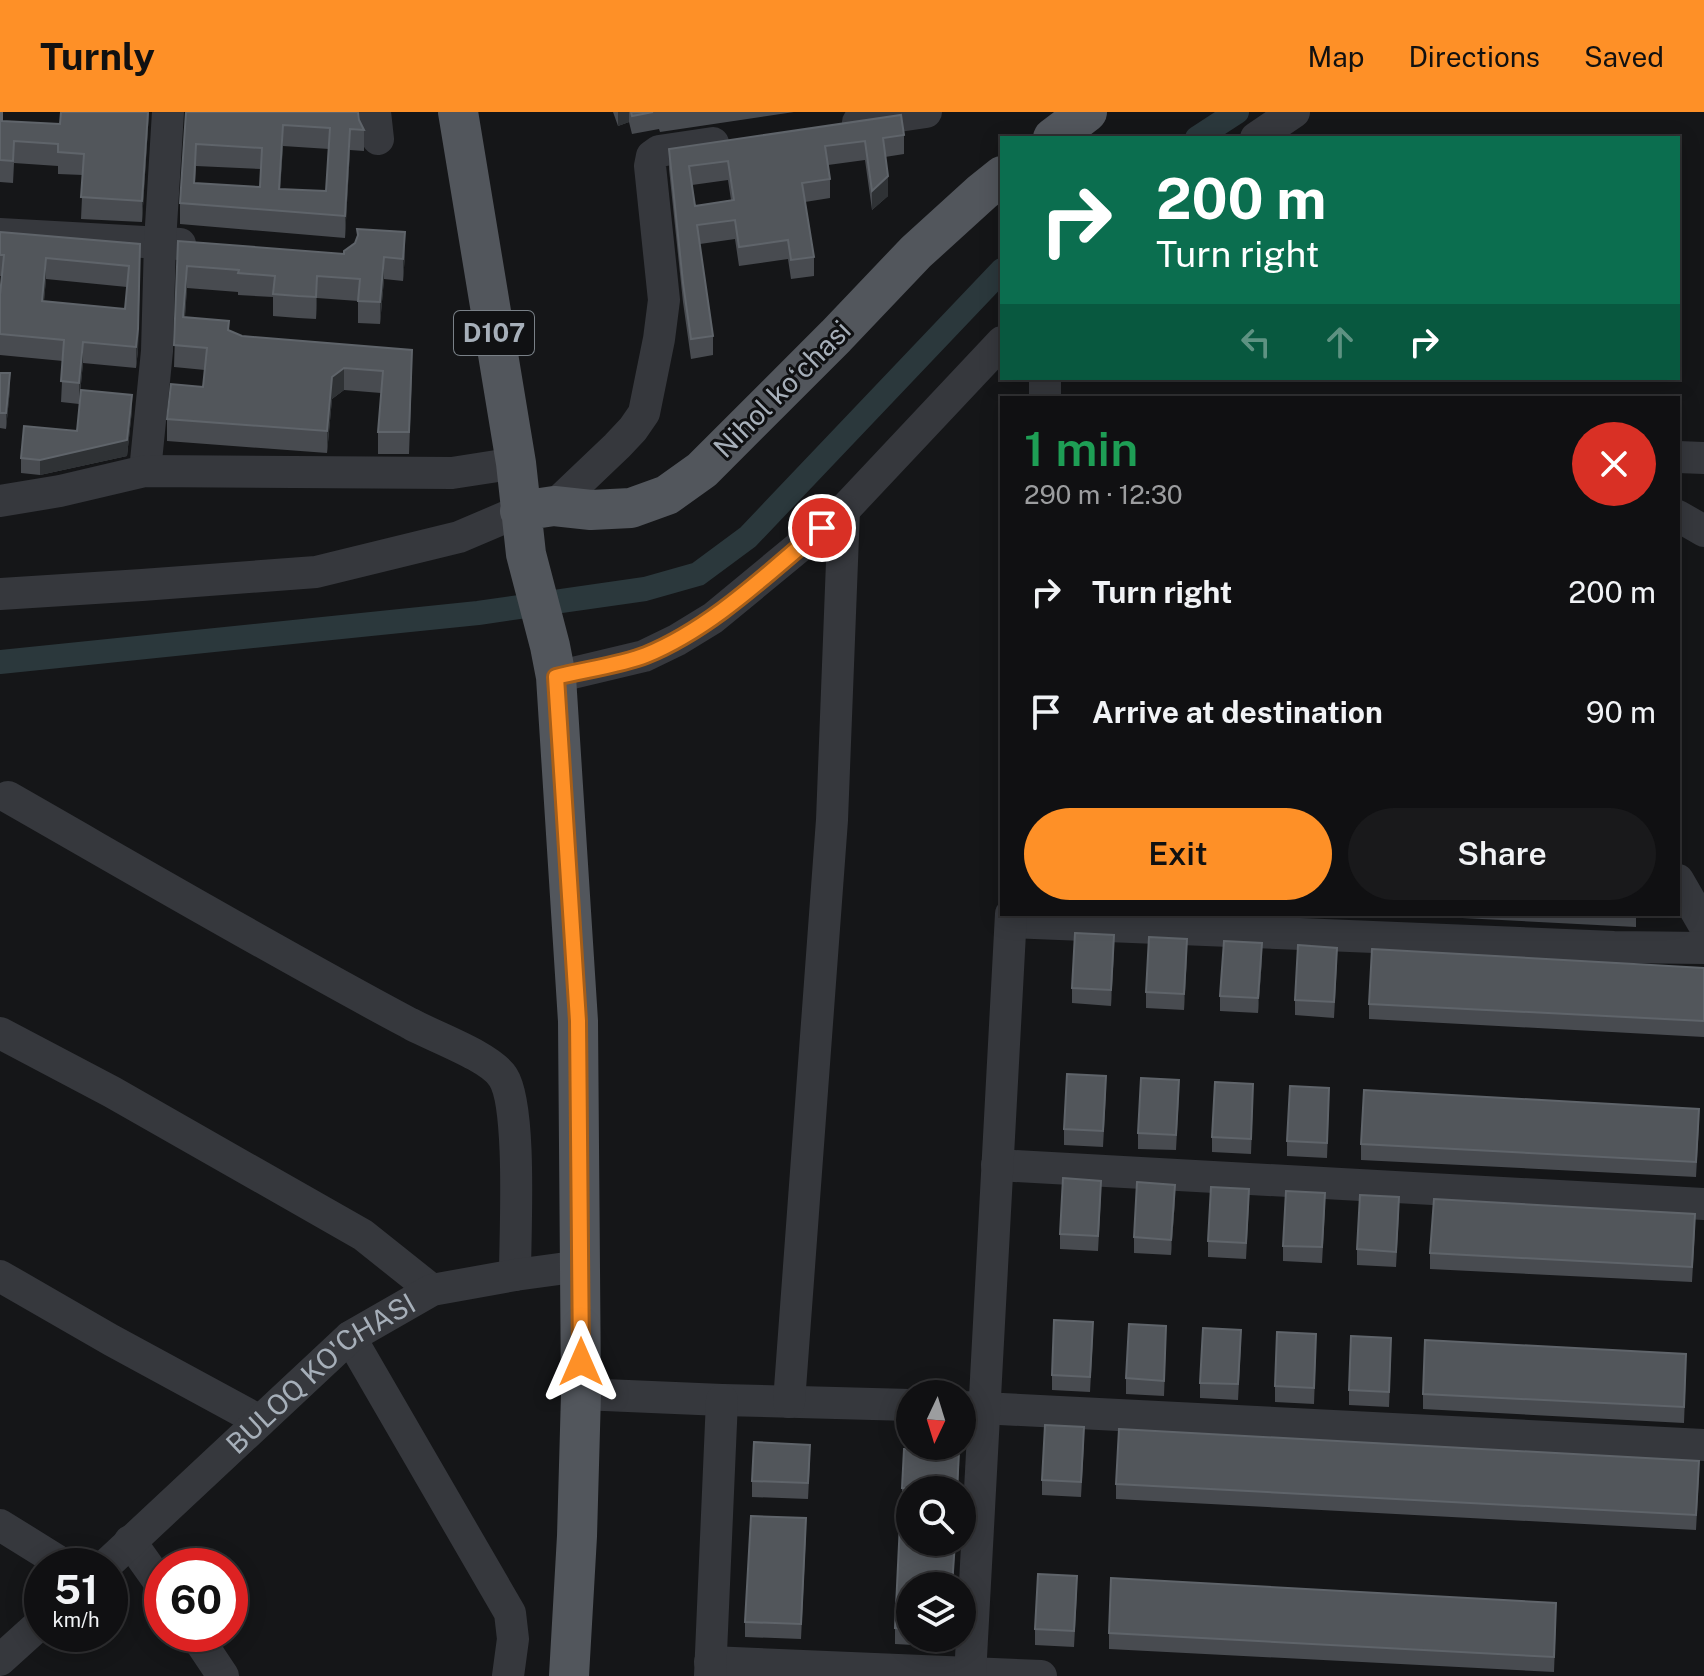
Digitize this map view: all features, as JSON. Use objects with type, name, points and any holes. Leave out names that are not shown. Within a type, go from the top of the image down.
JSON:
[{"type":"main road","name":"D107","points":[[458,112],[516,463],[537,509],[526,554],[553,661],[578,1021],[581,1394],[569,1676]]},
{"type":"main road","points":[[1056,136],[1087,112]]},
{"type":"main road","name":"Nihol koʻchasi","points":[[537,509],[631,508],[667,495],[702,470],[916,252],[1000,178]]},
{"type":"street","points":[[145,471],[157,351],[168,112]]},
{"type":"street","points":[[1259,136],[1294,112]]},
{"type":"street","points":[[835,125],[909,113]]},
{"type":"street","points":[[0,594],[316,572],[459,537],[537,509],[617,446],[644,413],[664,300],[650,166],[652,156],[659,151],[741,139]]},
{"type":"street","points":[[0,234],[205,245]]},
{"type":"street","points":[[553,661],[644,656],[713,618],[844,510],[1000,344]]},
{"type":"street","points":[[1680,457],[1704,458]]},
{"type":"street","points":[[0,501],[145,471],[452,473],[516,463]]},
{"type":"street","points":[[789,1402],[832,820],[844,510]]},
{"type":"street","points":[[1680,517],[1704,531]]},
{"type":"street","points":[[8,797],[410,1024],[487,1062],[502,1075],[509,1090],[515,1138],[515,1275]]},
{"type":"street","points":[[1680,883],[1704,925]]},
{"type":"street","points":[[976,1380],[997,1165],[1011,918],[1614,947],[1704,948]]},
{"type":"street","points":[[0,1033],[112,1092],[363,1235],[432,1290]]},
{"type":"street","points":[[997,1165],[1704,1204]]},
{"type":"street","name":"BULOQ KO'CHASI","points":[[123,1548],[350,1337],[432,1290],[581,1266]]},
{"type":"street","points":[[0,1276],[260,1421]]},
{"type":"street","points":[[350,1337],[510,1613],[513,1639],[508,1676]]},
{"type":"street","points":[[581,1394],[896,1405]]},
{"type":"street","points":[[722,1400],[710,1669],[1041,1676]]},
{"type":"street","points":[[976,1407],[1704,1445]]},
{"type":"street","points":[[970,1674],[972,1460]]},
{"type":"street","points":[[0,1525],[37,1548]]},
{"type":"street","points":[[130,1541],[144,1561]]},
{"type":"street","points":[[0,1660],[24,1638]]},
{"type":"street","points":[[207,1652],[223,1676]]},
{"type":"building","points":[[0,112],[2,121],[60,124],[61,112],[148,112],[142,201],[81,197],[84,154],[58,152],[58,144],[14,141],[13,161],[0,160]]},
{"type":"building","points":[[186,112],[358,112],[364,130],[350,129],[345,216],[180,203]],"holes":[[[283,125],[330,128],[326,191],[279,189]],[[196,144],[262,148],[260,187],[194,183]]]},
{"type":"building","points":[[631,112],[653,112],[632,116]]},
{"type":"building","points":[[901,115],[904,135],[883,138],[888,176],[872,191],[865,141],[825,146],[830,179],[802,183],[814,257],[791,260],[788,240],[739,247],[735,220],[697,225],[713,336],[691,339],[669,149]],"holes":[[[728,161],[734,200],[695,206],[689,166]]]},
{"type":"building","points":[[357,229],[405,232],[403,259],[384,257],[380,302],[358,301],[360,279],[317,276],[316,297],[298,296],[273,294],[275,276],[187,266],[183,317],[229,321],[228,330],[242,336],[412,350],[409,432],[378,432],[383,371],[344,368],[332,377],[327,431],[167,419],[171,384],[203,387],[207,348],[174,345],[178,241],[344,254],[355,243]]},
{"type":"building","points":[[0,232],[140,244],[136,347],[83,342],[79,383],[61,381],[64,340],[0,334],[4,255],[0,255]],"holes":[[[46,258],[129,266],[125,309],[42,301]]]},
{"type":"building","points":[[0,373],[10,373],[6,413],[0,413]]},
{"type":"building","points":[[81,390],[132,395],[127,440],[40,460],[21,458],[24,426],[77,431]]},
{"type":"building","points":[[1075,933],[1114,935],[1111,990],[1072,988]]},
{"type":"building","points":[[1149,937],[1187,939],[1184,994],[1146,992]]},
{"type":"building","points":[[1224,941],[1262,943],[1258,998],[1220,996]]},
{"type":"building","points":[[1298,945],[1337,948],[1334,1002],[1295,1000]]},
{"type":"building","points":[[1372,949],[1704,968],[1704,1021],[1369,1004]]},
{"type":"building","points":[[1067,1074],[1106,1076],[1103,1131],[1064,1129]]},
{"type":"building","points":[[1141,1078],[1179,1080],[1176,1135],[1138,1133]]},
{"type":"building","points":[[1215,1082],[1253,1084],[1251,1139],[1212,1137]]},
{"type":"building","points":[[1290,1086],[1329,1088],[1327,1143],[1287,1141]]},
{"type":"building","points":[[1364,1090],[1699,1109],[1696,1162],[1361,1144]]},
{"type":"building","points":[[1063,1178],[1101,1181],[1098,1236],[1060,1234]]},
{"type":"building","points":[[1137,1182],[1175,1185],[1171,1240],[1134,1237]]},
{"type":"building","points":[[1211,1187],[1249,1189],[1246,1243],[1208,1241]]},
{"type":"building","points":[[1286,1191],[1325,1193],[1322,1247],[1283,1246]]},
{"type":"building","points":[[1360,1195],[1399,1197],[1396,1252],[1357,1249]]},
{"type":"building","points":[[1434,1199],[1695,1214],[1692,1267],[1430,1253]]},
{"type":"building","points":[[1054,1320],[1093,1322],[1090,1377],[1052,1375]]},
{"type":"building","points":[[1129,1324],[1166,1326],[1164,1381],[1126,1378]]},
{"type":"building","points":[[1203,1328],[1241,1330],[1238,1384],[1200,1383]]},
{"type":"building","points":[[1277,1332],[1316,1334],[1314,1388],[1275,1386]]},
{"type":"building","points":[[1351,1336],[1391,1338],[1389,1392],[1349,1390]]},
{"type":"building","points":[[1425,1340],[1686,1354],[1684,1407],[1423,1394]]},
{"type":"building","points":[[1045,1425],[1084,1427],[1081,1482],[1042,1480]]},
{"type":"building","points":[[1119,1429],[1699,1461],[1696,1515],[1116,1484]]},
{"type":"building","points":[[754,1442],[810,1445],[808,1483],[752,1481]]},
{"type":"building","points":[[903,1460],[959,1460],[958,1476],[903,1476]]},
{"type":"building","points":[[751,1516],[806,1518],[801,1624],[745,1622]]},
{"type":"building","points":[[898,1556],[954,1556],[953,1572],[898,1572]]},
{"type":"building","points":[[1038,1574],[1077,1576],[1074,1631],[1035,1629]]},
{"type":"building","points":[[1111,1578],[1556,1603],[1554,1657],[1109,1633]]},
{"type":"waterway","points":[[1200,136],[1237,112]]},
{"type":"waterway","points":[[0,662],[478,613],[645,589],[698,574],[748,537],[1000,272]]},
{"type":"route","points":[[581,1362],[578,1021],[556,677],[644,656],[677,640],[713,618],[822,528]]}]
